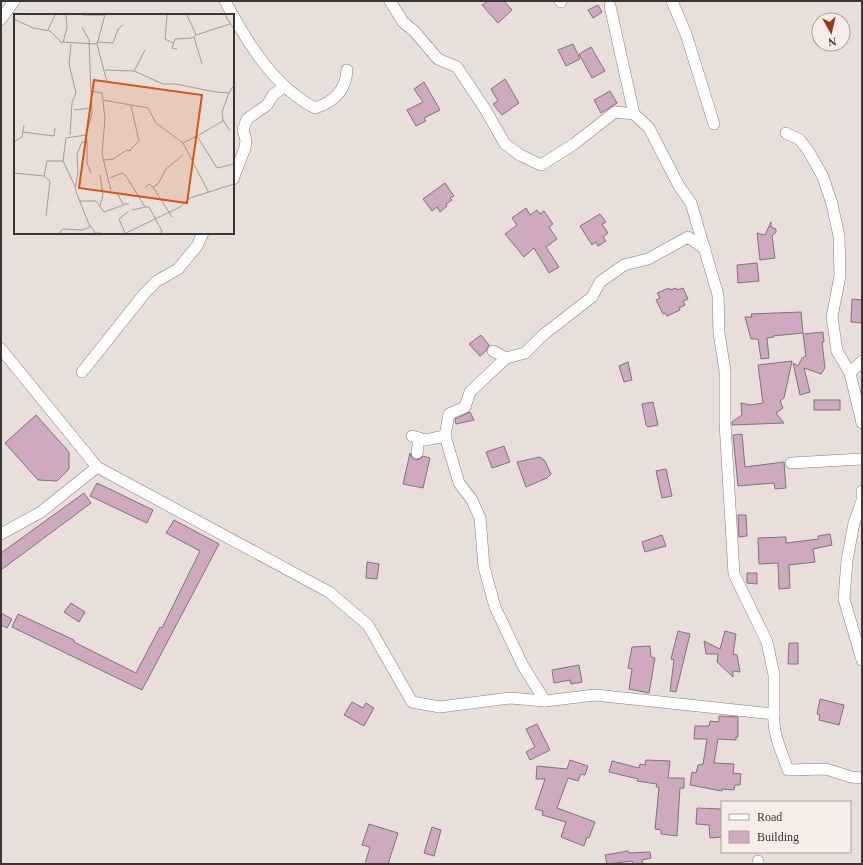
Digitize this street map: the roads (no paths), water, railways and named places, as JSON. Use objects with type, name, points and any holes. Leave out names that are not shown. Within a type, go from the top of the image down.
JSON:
[{"type":"street","points":[[1,19],[14,1]]},
{"type":"street","points":[[225,1],[233,14]]},
{"type":"street","points":[[390,1],[403,22],[414,31],[438,59],[457,67],[485,108],[505,144],[520,155],[541,165],[574,144],[615,112],[634,114]]},
{"type":"street","points":[[672,1],[686,34],[714,124]]},
{"type":"street","points":[[610,6],[634,114],[649,128],[679,186],[691,203],[718,295],[718,333],[725,371],[725,423],[734,574],[767,642],[774,675],[772,687],[774,714],[773,722],[776,734],[788,770],[826,769],[851,777],[862,778]]},
{"type":"street","points":[[234,15],[266,67],[284,87],[304,102],[315,108],[326,104],[341,91],[347,82],[347,70]]},
{"type":"street","points":[[234,176],[245,148],[246,140],[243,130],[247,119],[267,105],[273,96],[284,87]]},
{"type":"street","points":[[786,133],[800,140],[809,152],[823,177],[832,204],[840,236],[840,276],[832,317],[837,351],[850,372],[862,423]]},
{"type":"street","points":[[82,372],[157,281],[178,269],[197,246],[203,234]]},
{"type":"street","points":[[545,700],[524,666],[495,607],[484,566],[480,518],[472,500],[459,483],[445,436],[449,414],[465,407],[470,392],[506,358],[525,352],[543,335],[592,297],[600,282],[624,265],[648,259],[688,237],[705,249]]},
{"type":"street","points":[[1,349],[98,468],[329,592],[368,625],[412,702],[440,707],[510,698],[545,700],[595,695],[774,714]]},
{"type":"street","points":[[493,351],[506,358]]},
{"type":"street","points":[[850,372],[862,361]]},
{"type":"street","points":[[417,453],[415,437],[425,440],[445,436]]},
{"type":"street","points":[[791,463],[862,459]]},
{"type":"street","points":[[1,534],[41,512],[98,468]]},
{"type":"street","points":[[862,491],[862,501],[854,523],[847,560],[844,599],[859,642],[862,660]]}]
